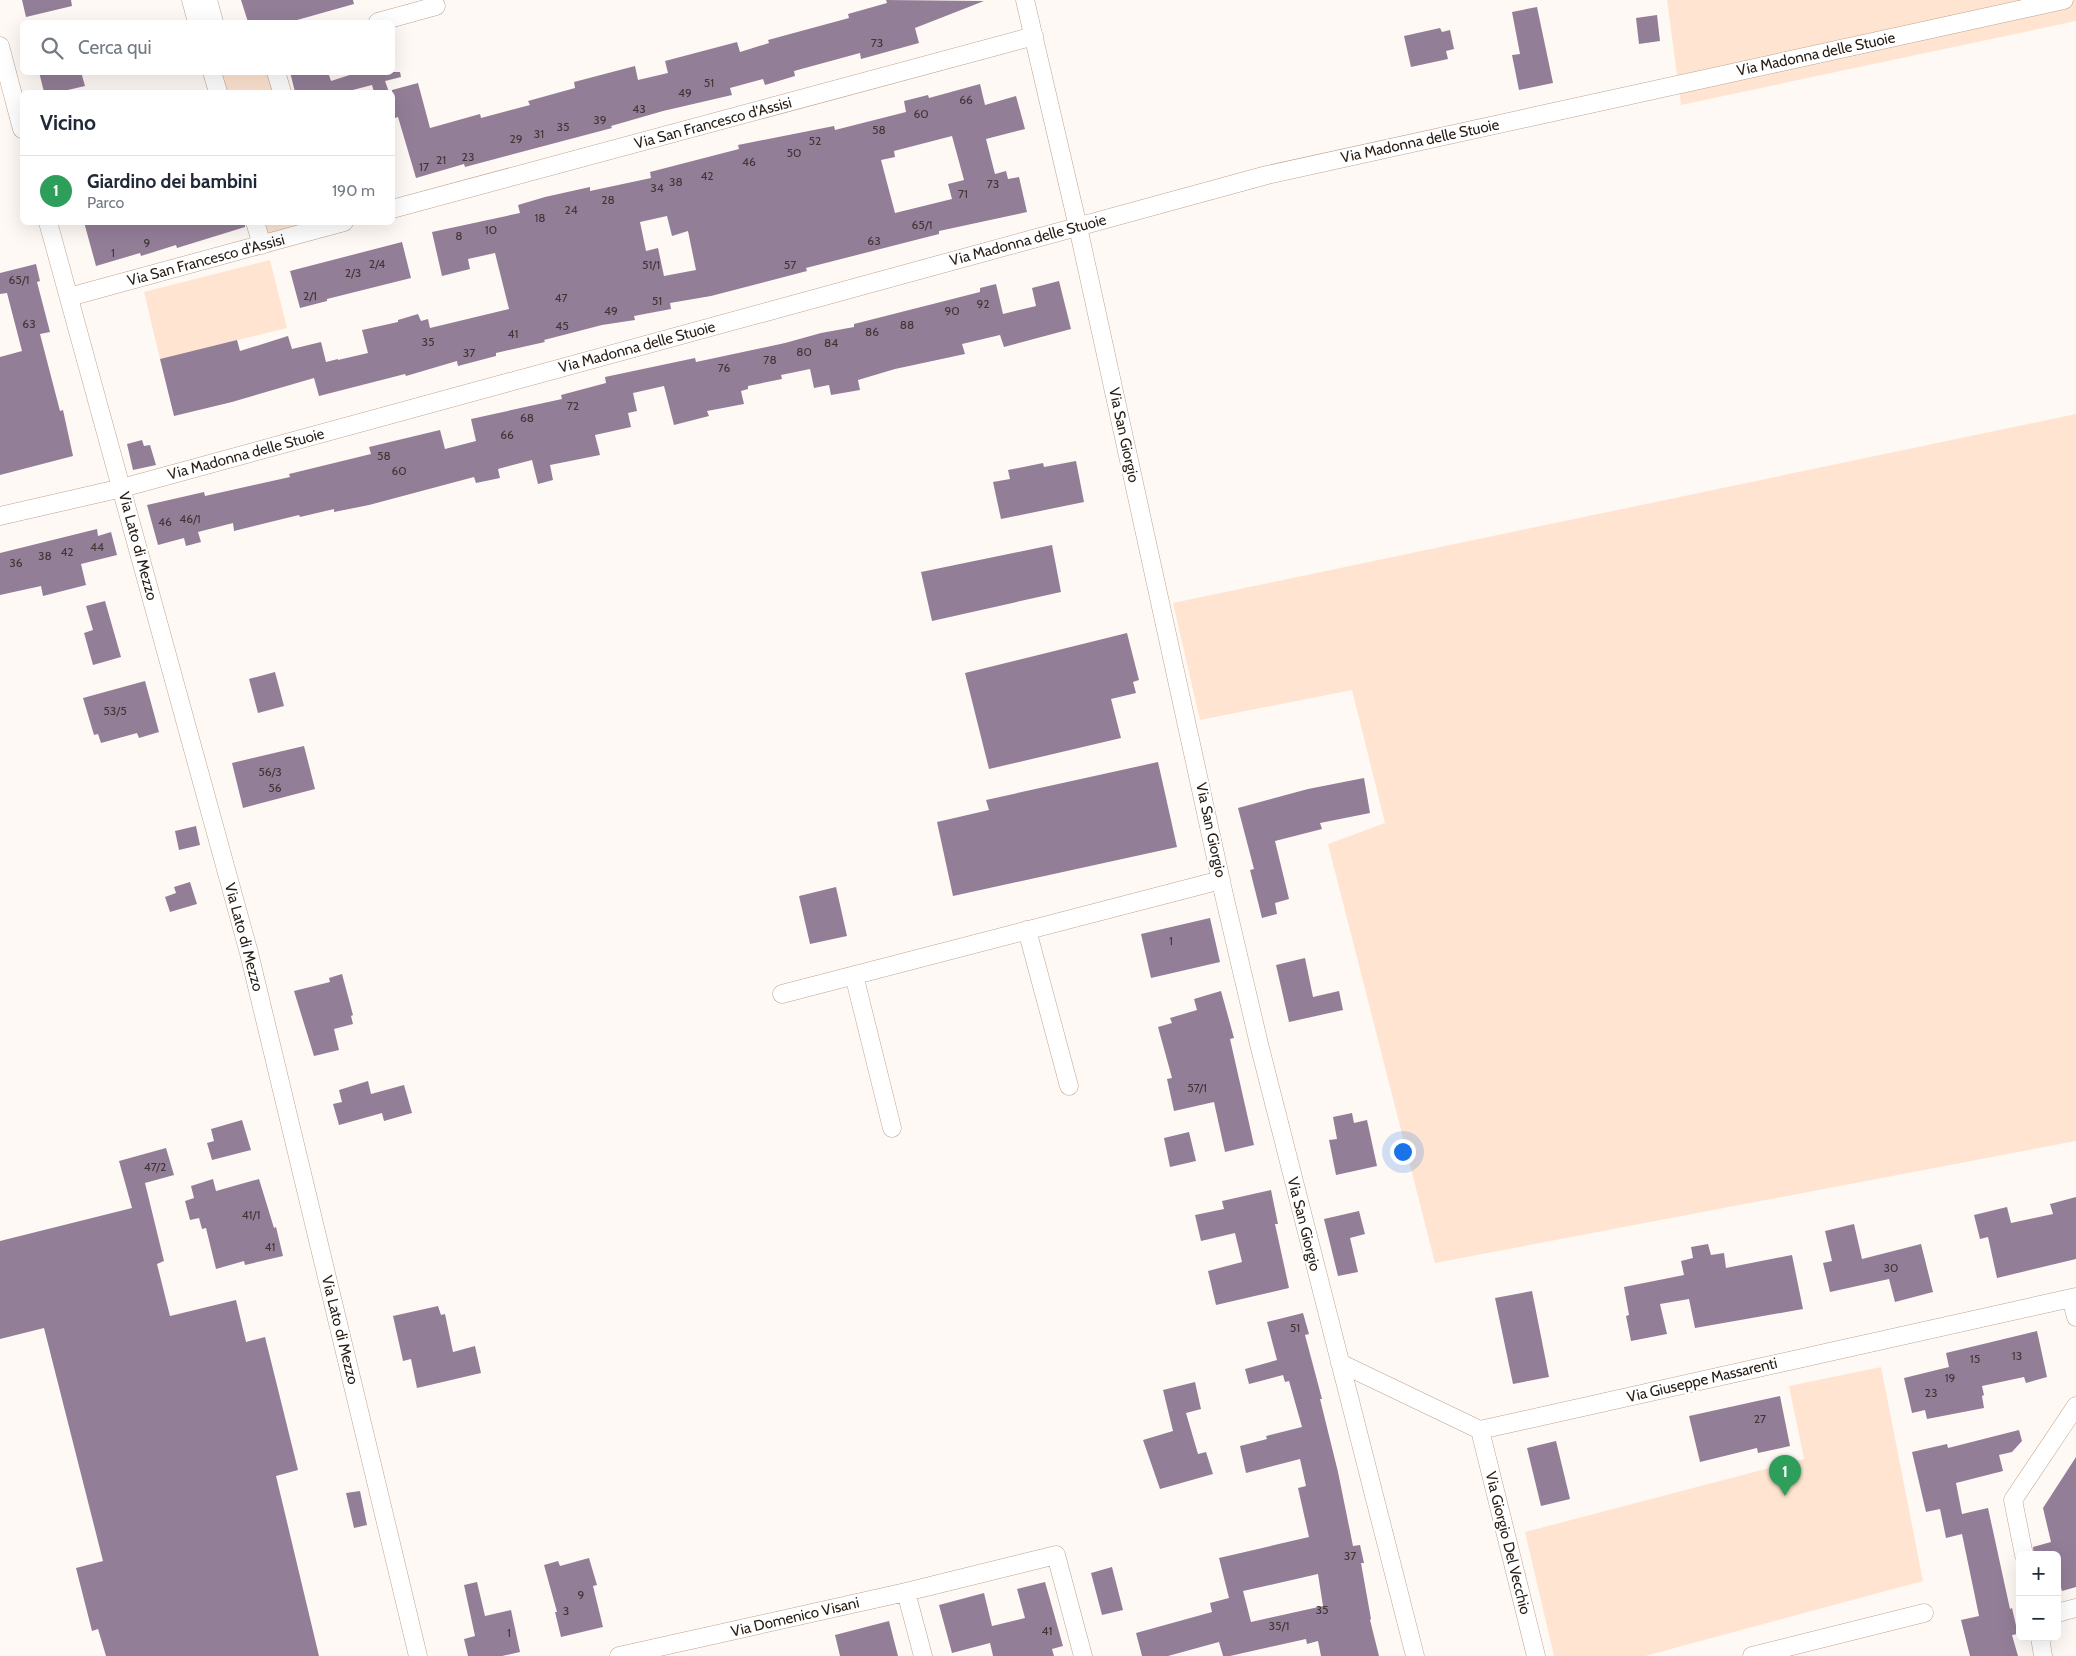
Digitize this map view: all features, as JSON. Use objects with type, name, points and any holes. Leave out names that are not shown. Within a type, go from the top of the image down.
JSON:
[{"type":"street","points":[[191,0],[196,20]]},
{"type":"street","points":[[208,0],[213,20]]},
{"type":"street","name":"Via San Giorgio","points":[[1025,0],[1078,227],[1221,880],[1259,1044],[1415,1656]]},
{"type":"street","name":"Via Madonna delle Stuoie","points":[[0,516],[122,488],[1267,175],[2064,0]]},
{"type":"street","points":[[385,20],[436,6]]},
{"type":"street","name":"Via San Francesco d'Assisi","points":[[395,208],[1034,36]]},
{"type":"street","points":[[0,46],[20,121]]},
{"type":"street","points":[[213,75],[217,90]]},
{"type":"street","points":[[277,75],[281,90]]},
{"type":"street","name":"Via Lato di Mezzo","points":[[49,225],[249,953],[418,1656]]},
{"type":"street","points":[[256,225],[262,245]]},
{"type":"street","name":"Via San Francesco d'Assisi","points":[[69,297],[262,245],[320,226]]},
{"type":"street","points":[[782,994],[1221,880]]},
{"type":"street","points":[[1027,930],[1069,1086]]},
{"type":"street","points":[[854,975],[892,1128]]},
{"type":"street","points":[[2073,1298],[2076,1317]]},
{"type":"street","name":"Via Giuseppe Massarenti","points":[[1480,1430],[2073,1298]]},
{"type":"street","points":[[1340,1363],[1480,1430]]},
{"type":"street","points":[[2023,1551],[2013,1500],[2076,1406]]},
{"type":"street","name":"Via Giorgio Del Vecchio","points":[[1480,1430],[1536,1656]]},
{"type":"street","name":"Via Domenico Visani","points":[[619,1656],[906,1592],[1056,1556],[1083,1656]]},
{"type":"street","points":[[906,1592],[923,1656]]},
{"type":"street","points":[[2061,1612],[2076,1608]]},
{"type":"street","points":[[1752,1656],[1924,1613]]},
{"type":"street","points":[[2041,1641],[2043,1656]]},
{"type":"shaded area","points":[[1667,0],[2076,0],[2076,21],[1681,105]]},
{"type":"shaded area","points":[[213,75],[277,75],[281,90],[217,90]]},
{"type":"shaded area","points":[[256,225],[315,225],[262,245]]},
{"type":"shaded area","points":[[270,260],[287,328],[160,359],[144,292]]},
{"type":"shaded area","points":[[2076,414],[2076,1141],[1435,1263],[1328,844],[1385,823],[1352,690],[1200,720],[1173,603]]},
{"type":"shaded area","points":[[1881,1367],[1923,1581],[1645,1656],[1554,1656],[1525,1532],[1804,1459],[1789,1386]]},
{"type":"building","points":[[22,0],[71,0],[72,6],[26,17]]},
{"type":"building","points":[[241,0],[353,0],[354,4],[297,20],[247,20]]},
{"type":"building","points":[[886,0],[984,1],[915,28],[919,43],[861,59],[860,53],[794,71],[795,76],[765,85],[763,79],[730,88],[732,95],[663,111],[611,126],[612,128],[465,167],[464,164],[416,178],[398,117],[395,118],[395,90],[392,90],[418,83],[430,128],[480,114],[481,118],[530,105],[528,101],[575,88],[574,82],[635,66],[638,80],[668,73],[665,61],[737,42],[740,52],[769,43],[768,40],[849,18],[848,14],[887,3]]},
{"type":"building","points":[[1537,7],[1553,83],[1519,90],[1512,55],[1520,54],[1512,12]]},
{"type":"building","points":[[1657,15],[1660,41],[1639,44],[1636,18]]},
{"type":"building","points":[[1440,28],[1442,32],[1450,30],[1454,49],[1446,51],[1448,59],[1411,67],[1404,36]]},
{"type":"building","points":[[395,72],[400,72],[401,77],[385,81],[388,90],[373,90],[372,85],[353,90],[294,90],[291,75],[329,75],[331,81],[350,75],[395,75]]},
{"type":"building","points":[[40,75],[82,75],[85,86],[68,90],[44,90]]},
{"type":"building","points":[[980,84],[985,105],[1016,96],[1025,129],[986,139],[995,174],[1006,171],[1008,179],[1019,177],[1027,212],[939,231],[939,234],[806,268],[807,271],[711,296],[670,303],[671,309],[634,316],[635,320],[602,325],[544,340],[545,342],[496,353],[496,356],[458,366],[457,361],[406,376],[405,374],[319,396],[314,378],[232,402],[174,416],[160,359],[237,340],[240,351],[288,336],[292,349],[321,342],[326,362],[368,353],[362,330],[398,322],[398,320],[418,314],[421,321],[428,319],[430,328],[509,309],[495,253],[468,259],[470,269],[442,276],[432,232],[520,213],[518,205],[545,197],[590,187],[590,191],[651,178],[650,172],[739,149],[738,145],[834,126],[835,130],[906,112],[904,101],[928,95],[929,98]],"holes":[[[952,136],[964,180],[948,184],[952,199],[895,213],[881,160],[895,157],[894,151]],[[667,216],[672,236],[688,231],[696,270],[664,276],[658,248],[646,251],[640,222]]]},
{"type":"building","points":[[85,225],[245,225],[245,227],[177,248],[176,245],[141,256],[140,253],[96,266]]},
{"type":"building","points":[[402,242],[411,278],[327,299],[327,301],[300,308],[290,271]]},
{"type":"building","points":[[36,264],[40,281],[37,282],[50,332],[40,334],[60,411],[63,410],[73,456],[0,475],[0,357],[22,351],[7,293],[0,294],[0,273]]},
{"type":"building","points":[[1059,281],[1071,329],[1004,347],[1000,335],[962,344],[965,354],[895,369],[858,380],[860,390],[831,395],[829,385],[814,388],[810,369],[781,375],[782,379],[748,386],[748,389],[741,391],[744,404],[707,411],[709,416],[674,425],[664,386],[633,393],[637,411],[628,413],[631,427],[595,435],[600,455],[550,465],[553,480],[538,484],[532,460],[498,469],[500,478],[476,483],[474,477],[369,505],[334,512],[334,509],[300,517],[299,515],[234,531],[233,523],[198,532],[201,542],[186,546],[184,538],[158,545],[147,505],[204,492],[205,496],[290,477],[289,474],[371,454],[369,447],[440,430],[445,449],[476,441],[471,419],[562,399],[561,395],[606,383],[605,377],[695,358],[696,362],[854,327],[854,324],[980,292],[980,288],[996,284],[1003,314],[1036,306],[1032,288]]},
{"type":"building","points":[[142,440],[144,446],[150,445],[156,465],[133,470],[127,444]]},
{"type":"building","points":[[1076,461],[1084,502],[1001,519],[993,482],[1010,479],[1008,470],[1043,463],[1044,467]]},
{"type":"building","points":[[97,529],[98,536],[111,532],[117,555],[81,564],[86,585],[43,596],[41,586],[0,595],[0,553]]},
{"type":"building","points":[[1052,545],[1061,592],[932,621],[921,572]]},
{"type":"building","points":[[105,601],[121,657],[93,665],[84,633],[93,630],[86,606]]},
{"type":"building","points":[[1127,633],[1139,680],[1133,682],[1136,693],[1111,699],[1121,738],[989,769],[965,673]]},
{"type":"building","points":[[275,672],[284,706],[258,713],[249,679]]},
{"type":"building","points":[[145,681],[159,732],[139,738],[137,733],[101,743],[98,734],[94,735],[83,698]]},
{"type":"building","points":[[304,746],[315,789],[243,808],[232,763]]},
{"type":"building","points":[[1158,762],[1177,847],[953,896],[937,822],[989,810],[986,800]]},
{"type":"building","points":[[1364,778],[1370,813],[1320,823],[1322,829],[1275,841],[1289,899],[1275,903],[1277,914],[1262,918],[1250,870],[1254,869],[1238,808],[1308,789]]},
{"type":"building","points":[[196,826],[200,845],[179,850],[175,831]]},
{"type":"building","points":[[190,882],[197,904],[170,912],[165,897],[176,893],[174,887]]},
{"type":"building","points":[[836,887],[847,936],[810,944],[799,896]]},
{"type":"building","points":[[1210,918],[1220,962],[1151,978],[1141,934]]},
{"type":"building","points":[[1305,958],[1313,997],[1339,991],[1343,1010],[1289,1022],[1276,965]]},
{"type":"building","points":[[342,974],[353,1015],[351,1016],[353,1024],[334,1029],[339,1050],[314,1056],[294,991],[330,982],[329,978]]},
{"type":"building","points":[[1221,991],[1234,1038],[1230,1039],[1254,1145],[1225,1152],[1214,1102],[1174,1111],[1167,1079],[1172,1078],[1158,1027],[1172,1023],[1170,1018],[1197,1010],[1194,999]]},
{"type":"building","points":[[368,1081],[371,1094],[404,1085],[412,1113],[384,1121],[382,1113],[339,1125],[333,1104],[342,1102],[339,1090]]},
{"type":"building","points":[[1352,1113],[1354,1123],[1367,1120],[1377,1166],[1336,1175],[1329,1140],[1337,1139],[1333,1117]]},
{"type":"building","points":[[242,1120],[251,1150],[212,1160],[207,1143],[214,1141],[211,1129]]},
{"type":"building","points":[[1189,1132],[1196,1161],[1170,1167],[1164,1138]]},
{"type":"building","points":[[166,1148],[174,1175],[145,1183],[164,1261],[157,1264],[170,1316],[236,1300],[246,1342],[265,1337],[298,1470],[276,1476],[319,1656],[106,1656],[98,1629],[92,1631],[76,1568],[103,1561],[44,1328],[0,1339],[0,1241],[132,1208],[119,1161]]},
{"type":"building","points":[[213,1179],[216,1191],[259,1179],[274,1228],[276,1227],[283,1256],[245,1265],[244,1261],[216,1269],[206,1228],[202,1229],[199,1218],[190,1220],[185,1201],[194,1198],[191,1186]]},
{"type":"building","points":[[1271,1190],[1278,1224],[1275,1224],[1289,1288],[1216,1305],[1208,1271],[1242,1262],[1235,1233],[1201,1241],[1195,1215],[1224,1209],[1222,1201]]},
{"type":"building","points":[[2076,1197],[2076,1259],[1997,1278],[1988,1237],[1980,1239],[1974,1215],[2007,1207],[2011,1223],[2053,1214],[2050,1204]]},
{"type":"building","points":[[1359,1211],[1365,1234],[1350,1238],[1358,1272],[1338,1276],[1324,1219]]},
{"type":"building","points":[[1854,1224],[1862,1259],[1921,1244],[1933,1292],[1895,1302],[1889,1279],[1830,1292],[1823,1263],[1832,1261],[1825,1231]]},
{"type":"building","points":[[1708,1244],[1711,1255],[1724,1253],[1726,1268],[1792,1255],[1803,1309],[1695,1328],[1689,1299],[1660,1304],[1667,1334],[1631,1341],[1626,1316],[1629,1315],[1624,1287],[1684,1275],[1681,1261],[1693,1258],[1691,1247]]},
{"type":"building","points":[[1532,1291],[1549,1377],[1513,1384],[1495,1298]]},
{"type":"building","points":[[438,1306],[441,1315],[445,1314],[453,1352],[475,1346],[481,1373],[417,1388],[411,1359],[403,1361],[393,1316]]},
{"type":"building","points":[[1303,1313],[1309,1334],[1305,1335],[1322,1399],[1320,1399],[1338,1472],[1353,1546],[1360,1545],[1364,1563],[1361,1563],[1370,1620],[1379,1656],[1321,1656],[1318,1641],[1307,1644],[1306,1639],[1230,1656],[1223,1656],[1219,1642],[1168,1656],[1142,1656],[1136,1633],[1212,1612],[1210,1603],[1229,1598],[1219,1558],[1309,1537],[1298,1488],[1306,1486],[1300,1459],[1246,1473],[1240,1446],[1267,1439],[1266,1436],[1302,1427],[1289,1381],[1285,1382],[1283,1375],[1249,1384],[1245,1369],[1277,1360],[1267,1322]],"holes":[[[1318,1574],[1323,1606],[1251,1622],[1243,1591]]]},
{"type":"building","points":[[2037,1331],[2047,1377],[2026,1383],[2024,1377],[1982,1386],[1984,1408],[1927,1419],[1925,1410],[1912,1413],[1904,1378],[1949,1367],[1946,1353]]},
{"type":"building","points":[[1195,1382],[1201,1409],[1186,1413],[1198,1454],[1206,1452],[1213,1474],[1160,1489],[1143,1440],[1173,1431],[1163,1390]]},
{"type":"building","points":[[1780,1396],[1790,1446],[1758,1453],[1757,1448],[1700,1462],[1689,1416]]},
{"type":"building","points":[[2019,1430],[2022,1441],[2012,1452],[1999,1455],[2003,1471],[1956,1483],[1962,1514],[1988,1508],[2010,1609],[2012,1608],[2016,1625],[2016,1634],[2012,1635],[2018,1656],[1970,1656],[1961,1620],[1979,1616],[1962,1534],[1946,1538],[1940,1509],[1926,1512],[1912,1452],[1947,1444],[1948,1448]]},
{"type":"building","points":[[1556,1441],[1570,1499],[1541,1506],[1527,1448]]},
{"type":"building","points":[[2076,1457],[2076,1587],[2062,1591],[2061,1551],[2034,1551],[2033,1547],[2051,1542],[2043,1508]]},
{"type":"building","points":[[360,1491],[367,1525],[354,1528],[346,1493]]},
{"type":"building","points":[[589,1558],[597,1585],[593,1586],[603,1627],[561,1637],[555,1612],[557,1612],[544,1565],[558,1561],[560,1566]]},
{"type":"building","points":[[1112,1567],[1123,1610],[1102,1615],[1091,1573]]},
{"type":"building","points":[[477,1582],[485,1616],[511,1610],[520,1652],[502,1656],[468,1656],[464,1639],[475,1636],[464,1585]]},
{"type":"building","points":[[1045,1582],[1063,1646],[1052,1649],[1054,1656],[993,1656],[990,1643],[952,1653],[939,1605],[984,1593],[992,1626],[1025,1618],[1017,1589]]},
{"type":"building","points":[[889,1621],[898,1656],[840,1656],[835,1635]]},
{"type":"place","name":"Giardino dei bambini","points":[[1785,1496]]}]
